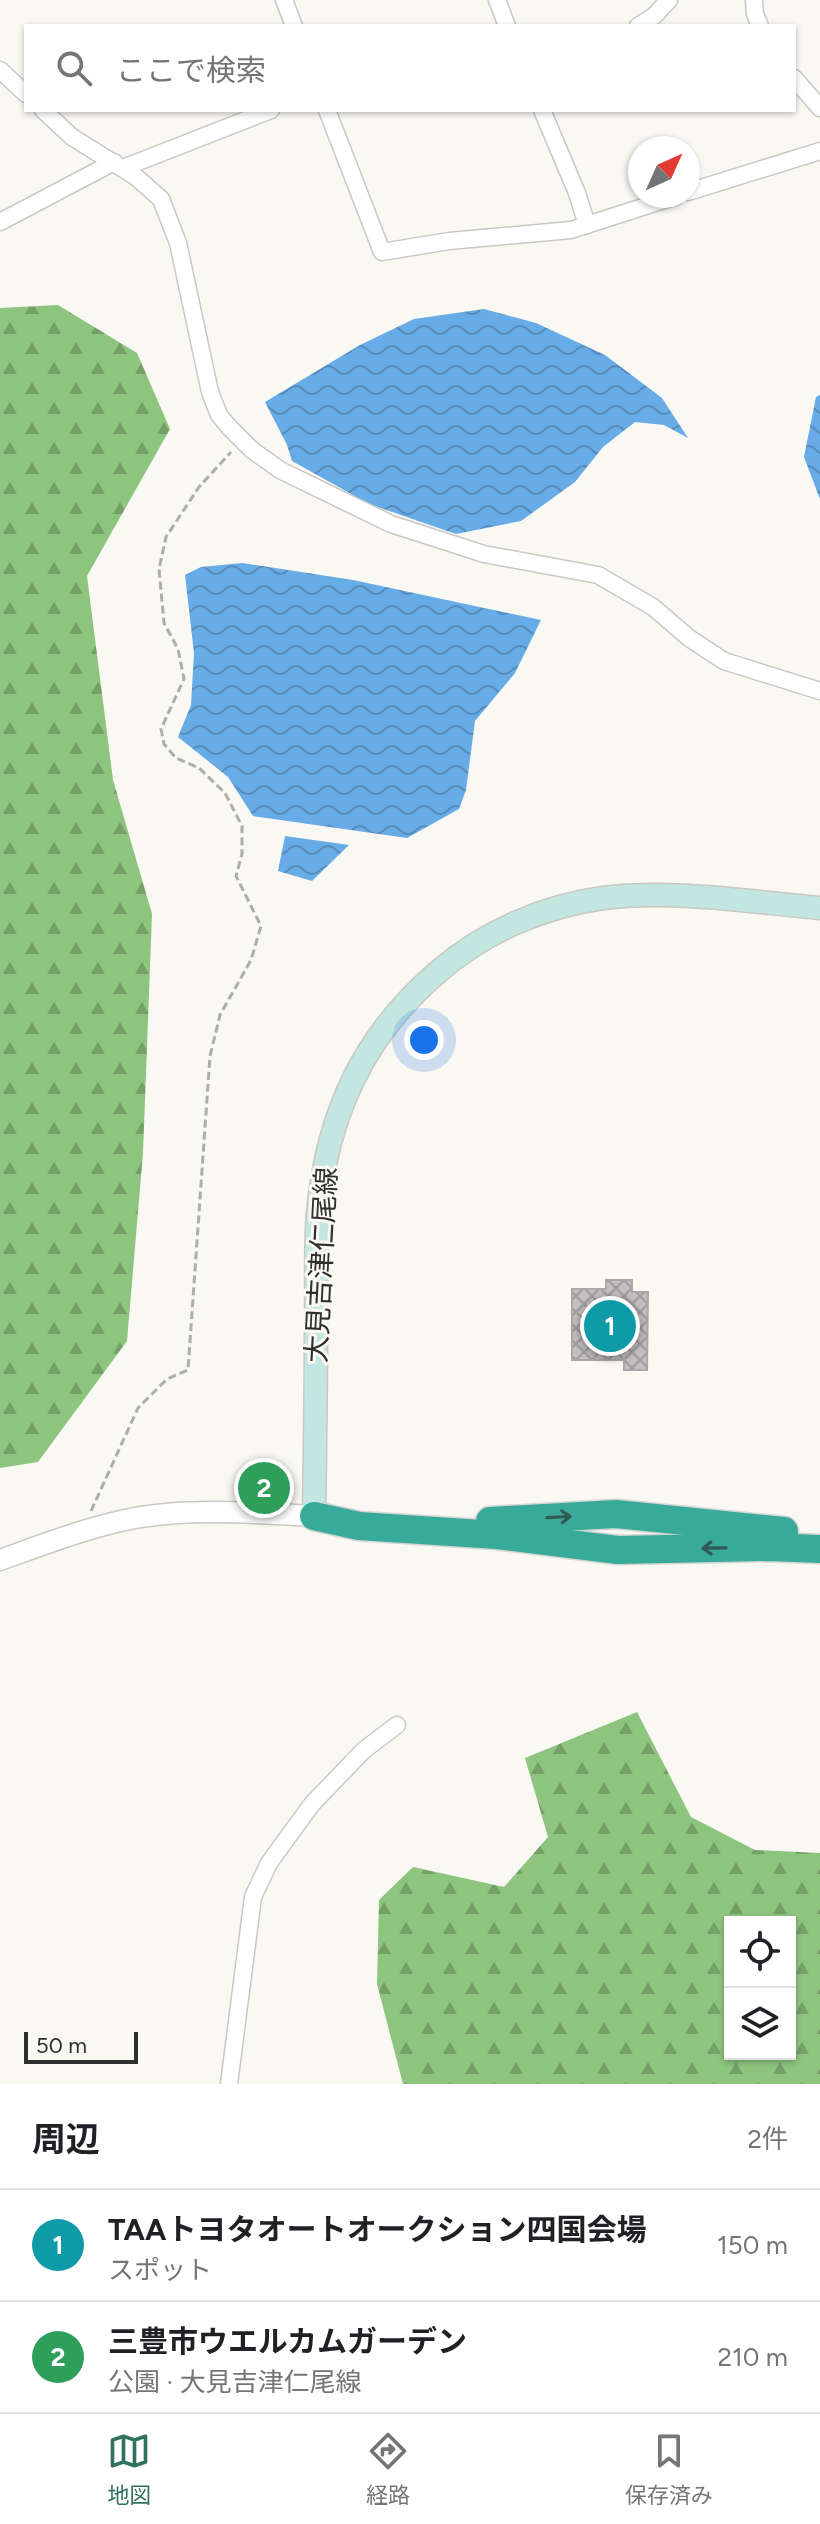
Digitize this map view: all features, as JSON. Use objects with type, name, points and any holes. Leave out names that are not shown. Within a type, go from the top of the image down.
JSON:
[{"type":"highway","points":[[314,1516],[489,1521],[616,1514],[820,1532]]},
{"type":"highway","points":[[314,1516],[359,1526],[497,1535],[618,1550],[820,1549]]},
{"type":"main road","name":"大見吉津仁尾線","points":[[314,1516],[318,1214],[327,1151],[342,1100],[374,1042],[407,1001],[462,951],[538,913],[602,898],[662,895],[820,908]]},
{"type":"street","points":[[284,0],[293,24]]},
{"type":"street","points":[[497,0],[506,24]]},
{"type":"street","points":[[641,24],[669,0]]},
{"type":"street","points":[[754,0],[759,24]]},
{"type":"street","points":[[0,70],[24,92]]},
{"type":"street","points":[[796,80],[820,108]]},
{"type":"street","points":[[45,112],[72,137],[119,165],[161,199],[178,243],[210,392],[219,415],[241,440],[280,470],[391,524],[484,554],[598,575],[653,607],[689,638],[724,661],[820,691]]},
{"type":"street","points":[[0,222],[119,165],[265,112]]},
{"type":"street","points":[[328,112],[382,252],[449,241],[571,230],[640,208]]},
{"type":"street","points":[[543,112],[587,225]]},
{"type":"street","points":[[700,188],[820,151]]},
{"type":"street","points":[[0,1560],[83,1530],[138,1518],[237,1512],[314,1516]]},
{"type":"street","points":[[229,2084],[248,1923],[258,1886],[269,1863],[312,1804],[364,1750],[397,1725]]},
{"type":"path","points":[[83,1530],[138,1408],[167,1379],[188,1370],[210,1056],[220,1015],[251,960],[261,926],[236,876],[242,854],[242,826],[225,793],[199,768],[176,758],[164,744],[161,729],[184,679],[178,649],[164,623],[159,569],[163,547],[166,537],[199,487],[241,440]]},
{"type":"green space","points":[[58,305],[137,353],[170,429],[87,576],[113,780],[152,914],[143,1153],[127,1341],[38,1462],[0,1468],[0,308]]},
{"type":"green space","points":[[253,1475],[290,1475],[262,1501],[251,1500]]},
{"type":"green space","points":[[637,1712],[691,1817],[755,1850],[820,1853],[820,2084],[403,2084],[377,1984],[379,1900],[413,1867],[504,1887],[548,1837],[525,1758]]},
{"type":"water","points":[[484,309],[536,323],[605,355],[662,398],[688,438],[664,425],[635,422],[603,447],[575,482],[521,521],[456,534],[369,504],[292,461],[265,402],[360,345],[414,319]]},
{"type":"water","points":[[820,395],[820,499],[804,457],[816,397]]},
{"type":"water","points":[[242,563],[353,580],[541,620],[515,673],[475,721],[466,790],[459,809],[407,838],[253,816],[228,777],[178,737],[191,705],[194,653],[185,575],[201,567]]},
{"type":"water","points":[[285,836],[349,845],[312,881],[278,871]]},
{"type":"building","points":[[606,1280],[632,1280],[632,1292],[648,1292],[647,1370],[624,1370],[624,1360],[572,1360],[572,1289],[606,1289]]},
{"type":"place","name":"TAAトヨタオートオークション四国会場","points":[[610,1326]]},
{"type":"place","name":"三豊市ウエルカムガーデン","points":[[264,1488]]}]
